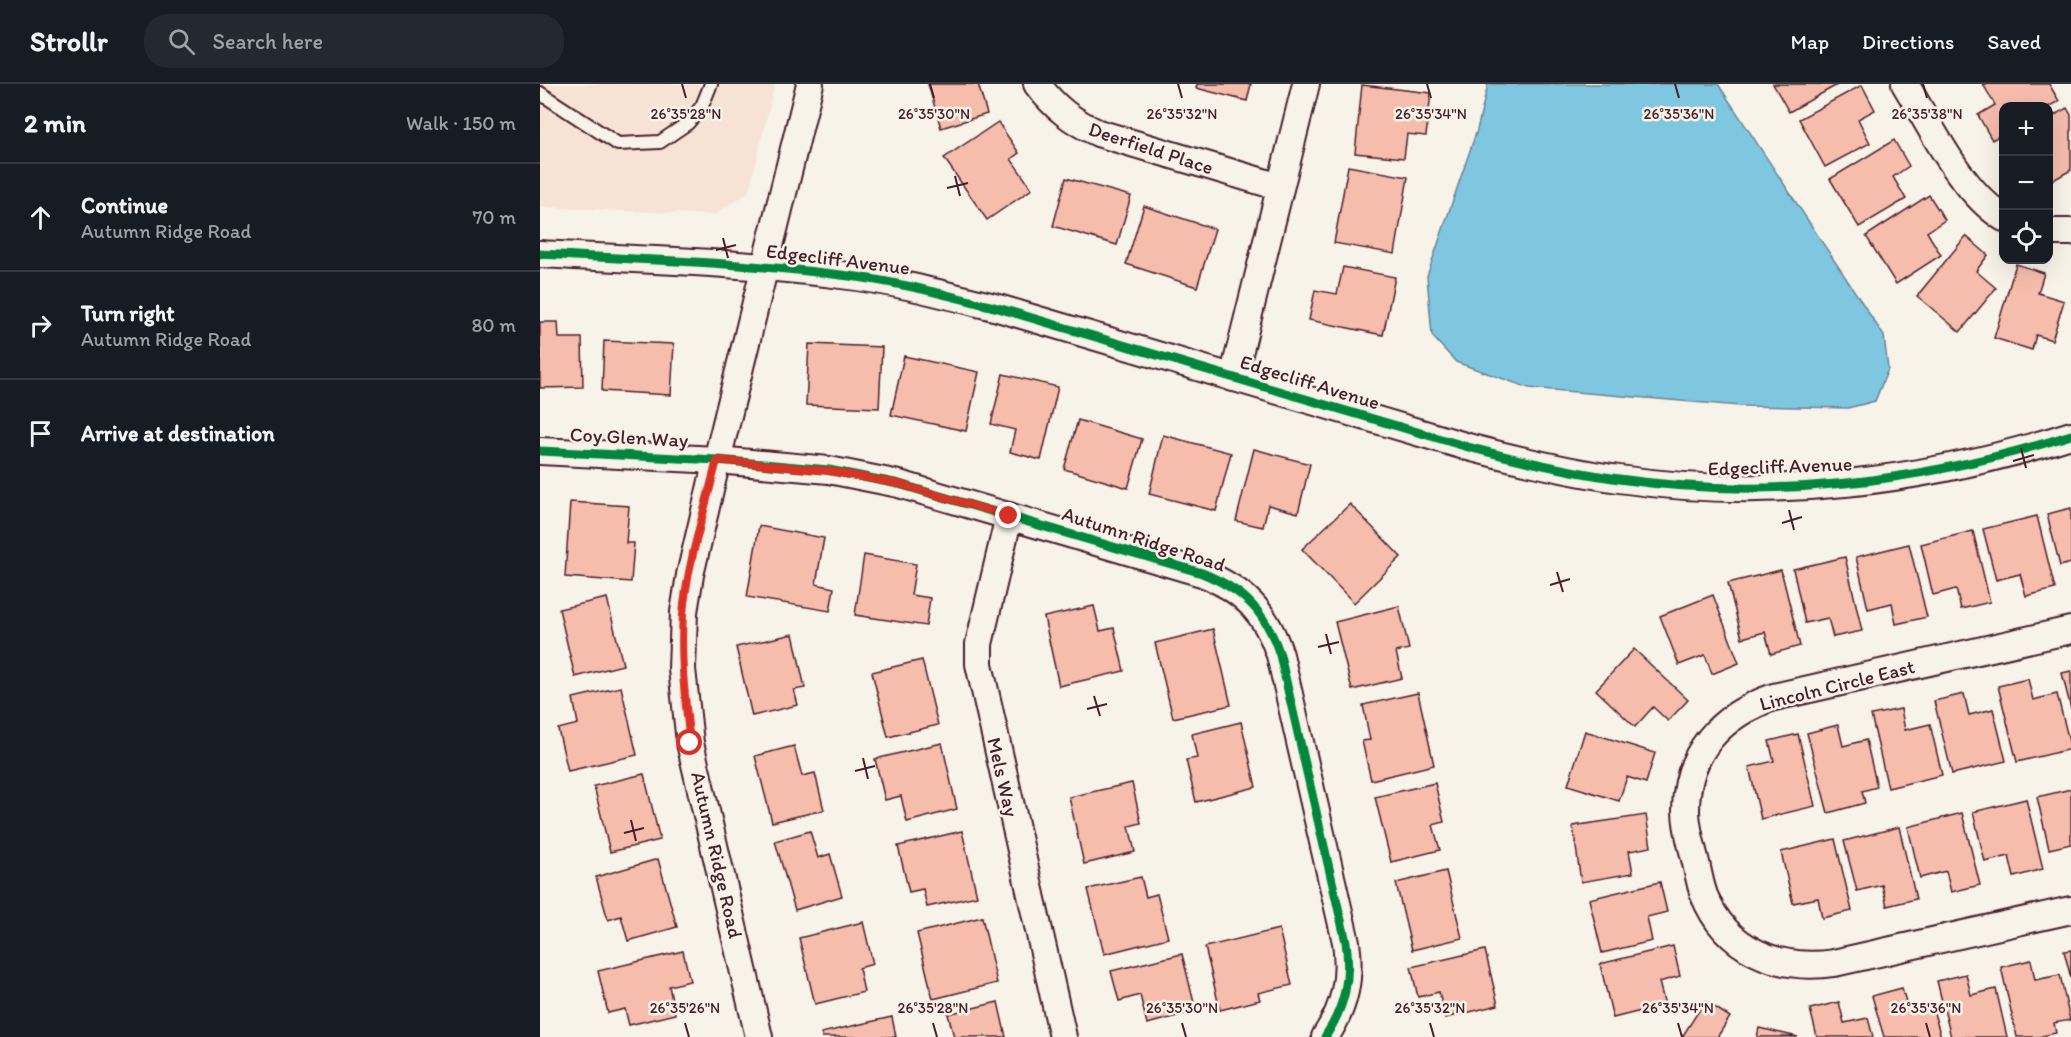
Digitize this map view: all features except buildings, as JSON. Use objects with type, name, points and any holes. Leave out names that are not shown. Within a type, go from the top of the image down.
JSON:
[{"type":"street","name":"Autumn Ridge Road","points":[[759,1037],[690,743],[682,669],[684,612],[690,575],[717,460],[810,84]]},
{"type":"street","name":"Deerfield Place","points":[[1037,84],[1063,114],[1079,125],[1098,133],[1280,187]]},
{"type":"street","points":[[1233,378],[1306,84]]},
{"type":"street","points":[[1905,84],[1964,182],[1976,197],[1999,214]]},
{"type":"street","points":[[2053,232],[2071,232]]},
{"type":"street","name":"Edgecliff Avenue","points":[[540,254],[765,267],[842,275],[921,288],[998,308],[1468,447],[1544,466],[1620,480],[1717,488],[1795,487],[1873,481],[1950,469],[2025,450],[2071,435]]},
{"type":"street","name":"Coy Glen Way","points":[[540,451],[717,460]]},
{"type":"street","name":"Autumn Ridge Road","points":[[717,460],[829,471],[899,484],[1202,573],[1221,580],[1252,604],[1274,637],[1280,655],[1348,952],[1348,982],[1344,1001],[1325,1037]]},
{"type":"street","name":"Mels Way","points":[[1009,516],[979,644],[978,664],[1063,1037]]},
{"type":"street","name":"Lincoln Circle East","points":[[2071,630],[1755,703],[1722,724],[1709,738],[1691,773],[1686,812],[1688,832],[1704,894],[1712,911],[1738,941],[1772,960],[1794,965],[1814,966],[1834,963],[2071,910]]},
{"type":"lane","points":[[540,93],[618,144],[660,142],[687,123],[702,106],[711,84]]},
{"type":"shaded area","points":[[540,84],[775,84],[749,192],[714,215],[540,207]]},
{"type":"water","points":[[1488,84],[1718,84],[1884,336],[1888,369],[1875,401],[1848,408],[1740,406],[1529,388],[1456,362],[1432,336],[1427,276],[1477,130]]},
{"type":"cycle path","points":[[540,254],[766,267],[861,278],[940,293],[998,308],[1468,447],[1543,465],[1619,479],[1733,488],[1848,483],[1961,465],[2071,435]]},
{"type":"cycle path","points":[[540,451],[717,460],[829,470],[899,484],[1202,573],[1241,595],[1252,604],[1268,626],[1280,655],[1346,942],[1348,968],[1345,992],[1337,1015],[1325,1037]]},
{"type":"route","points":[[690,743],[682,669],[684,612],[690,575],[717,460],[829,471],[899,484],[1009,516]]}]
